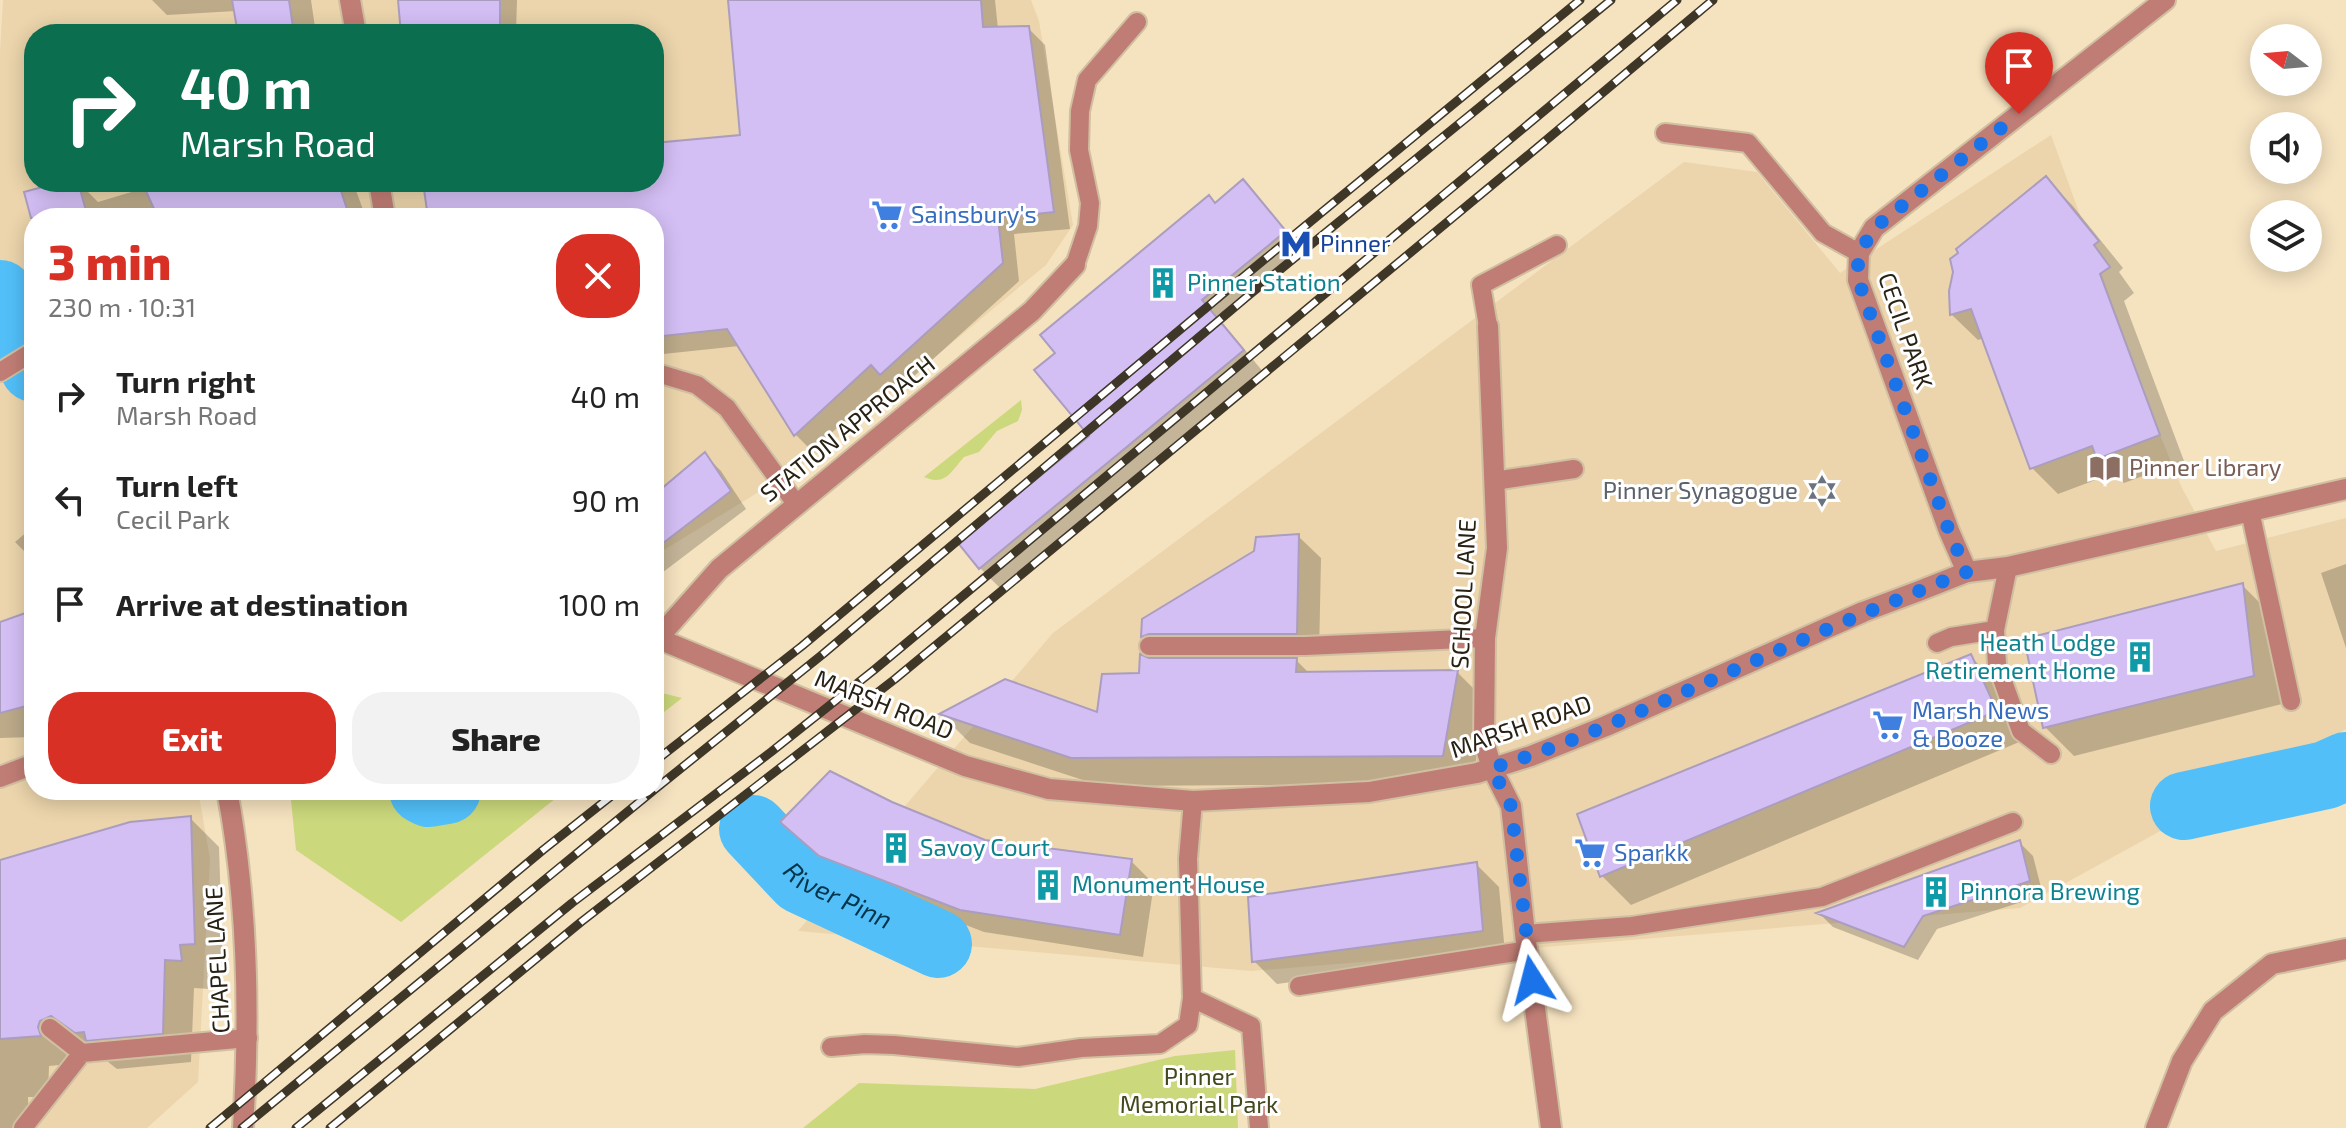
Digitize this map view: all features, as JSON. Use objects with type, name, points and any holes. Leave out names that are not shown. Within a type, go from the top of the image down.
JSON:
[{"type":"street","points":[[350,0],[354,24]]},
{"type":"street","name":"CECIL PARK","points":[[1967,572],[1949,531],[1858,280],[1859,253],[1874,228],[2165,0]]},
{"type":"street","name":"STATION APPROACH","points":[[664,629],[719,569],[1032,311],[1075,265]]},
{"type":"street","name":"SCHOOL LANE","points":[[1488,326],[1497,548],[1485,638],[1484,742],[1492,768],[1511,806],[1551,1128]]},
{"type":"street","name":"MARSH ROAD","points":[[664,641],[965,766],[1049,789],[1193,801],[1369,792],[1452,778],[1531,756],[1863,612],[1967,572],[2008,567],[2346,489]]},
{"type":"street","points":[[0,777],[24,768]]},
{"type":"street","name":"CHAPEL LANE","points":[[229,800],[237,844],[248,1038],[243,1128]]},
{"type":"street","points":[[2156,1128],[2182,1061],[2213,1011],[2272,964],[2346,949]]},
{"type":"lane","points":[[1075,265],[1088,226],[1090,203],[1079,150],[1080,111],[1087,80],[1137,22]]},
{"type":"lane","points":[[1665,133],[1748,143],[1823,233],[1859,253]]},
{"type":"lane","points":[[1488,326],[1481,285],[1557,245]]},
{"type":"lane","points":[[3,370],[24,357]]},
{"type":"lane","points":[[664,375],[697,385],[727,408],[797,505]]},
{"type":"lane","points":[[1494,481],[1574,469]]},
{"type":"lane","points":[[2250,511],[2291,701]]},
{"type":"lane","points":[[2008,567],[1995,630],[1997,665],[2021,731],[2051,754]]},
{"type":"lane","points":[[1937,643],[1951,637],[1995,630]]},
{"type":"lane","points":[[1149,646],[1305,646],[1485,638]]},
{"type":"lane","points":[[831,1047],[894,1045],[1018,1057],[1081,1048],[1160,1044],[1188,1025],[1192,998],[1188,859],[1193,801]]},
{"type":"lane","points":[[1299,986],[1526,942],[1822,897],[2013,822]]},
{"type":"lane","points":[[1192,998],[1251,1026],[1259,1128]]},
{"type":"lane","points":[[50,1028],[82,1053],[248,1038]]},
{"type":"lane","points":[[23,1128],[82,1053]]},
{"type":"shaded area","points":[[3,0],[1031,0],[1039,21],[1073,225],[1046,265],[808,462],[664,550],[664,208],[24,208],[24,800],[200,800],[210,859],[198,1082],[147,1128],[0,1128],[0,51]]},
{"type":"shaded area","points":[[2051,135],[2160,435],[2182,488],[2216,551],[2346,518],[2346,729],[2020,908],[1251,971],[798,931],[1053,633],[1684,162],[1757,172],[1840,273]]},
{"type":"green space","points":[[1021,400],[1022,410],[1018,421],[997,431],[979,452],[964,457],[943,478],[932,480],[924,477]]},
{"type":"green space","points":[[664,694],[682,698],[664,712]]},
{"type":"green space","points":[[291,800],[554,800],[401,922],[296,850]]},
{"type":"green space","name":"Pinner Memorial Park","points":[[1235,1050],[1238,1128],[803,1128],[859,1083],[1035,1089],[1175,1056]]},
{"type":"building","points":[[232,0],[289,0],[293,24],[236,24]]},
{"type":"building","points":[[398,0],[500,0],[500,24],[400,24]]},
{"type":"building","name":"Sainsbury's","points":[[728,0],[981,0],[983,27],[1029,26],[1054,212],[998,218],[1003,263],[880,375],[871,365],[794,436],[727,329],[664,336],[664,208],[427,208],[424,192],[664,192],[664,142],[740,135]]},
{"type":"building","points":[[2046,176],[2099,241],[2094,245],[2110,267],[2100,274],[2160,435],[2097,459],[2092,446],[2030,469],[1971,309],[1950,315],[1949,291],[1953,272],[1950,259],[1958,253],[1956,249]]},
{"type":"building","points":[[1243,179],[1286,231],[1202,300],[1244,350],[979,569],[958,543],[1089,436],[1034,370],[1055,353],[1040,335],[1209,195],[1215,203]]},
{"type":"building","points":[[24,192],[81,192],[85,208],[28,208]]},
{"type":"building","points":[[146,192],[341,192],[347,208],[154,208]]},
{"type":"building","points":[[705,452],[731,491],[664,542],[664,487]]},
{"type":"building","points":[[1299,534],[1297,634],[1149,634],[1141,637],[1142,619],[1254,551],[1256,537]]},
{"type":"building","name":"Heath Lodge Retirement Home","points":[[2243,583],[2254,676],[2043,728],[2024,639]]},
{"type":"building","points":[[24,614],[24,707],[0,713],[0,622]]},
{"type":"building","points":[[1140,654],[1149,658],[1297,658],[1296,672],[1458,670],[1443,756],[1071,758],[939,714],[1005,679],[1097,712],[1102,674],[1139,673]]},
{"type":"building","points":[[1971,654],[1997,711],[1600,877],[1577,814]]},
{"type":"building","points":[[830,771],[892,802],[985,840],[1132,859],[1120,935],[960,910],[819,856],[780,822]]},
{"type":"building","points":[[191,816],[195,944],[180,945],[182,961],[165,960],[163,1034],[86,1041],[84,1032],[75,1033],[51,1016],[40,1021],[41,1036],[0,1039],[0,860],[130,822]]},
{"type":"building","points":[[2020,840],[2030,881],[1923,916],[1904,947],[1816,913]]},
{"type":"building","points":[[1477,862],[1483,931],[1252,962],[1248,897]]},
{"type":"waterway","name":"River Pinn","points":[[0,294],[24,346]]},
{"type":"waterway","name":"River Pinn","points":[[2184,806],[2326,775],[2346,766]]},
{"type":"waterway","name":"River Pinn","points":[[753,829],[801,880],[938,944]]},
{"type":"railway","points":[[664,754],[802,646],[1580,0]]},
{"type":"railway","points":[[664,782],[823,654],[1249,295],[1611,0]]},
{"type":"railway","points":[[296,1128],[572,903],[874,670],[1677,0]]},
{"type":"railway","points":[[330,1128],[581,922],[895,679],[1713,0]]},
{"type":"railway","points":[[210,1128],[606,800]]},
{"type":"railway","points":[[242,1128],[642,800]]},
{"type":"place","name":"Sainsbury's","points":[[887,215]]},
{"type":"place","name":"Pinner","points":[[1296,244]]},
{"type":"place","name":"Pinner Station","points":[[1163,283]]},
{"type":"place","name":"Pinner Library","points":[[2105,468]]},
{"type":"place","name":"Pinner Synagogue","points":[[1822,491]]},
{"type":"place","name":"Heath Lodge Retirement Home","points":[[2140,657]]},
{"type":"place","name":"Marsh News & Booze","points":[[1888,725]]},
{"type":"place","name":"Savoy Court","points":[[896,848]]},
{"type":"place","name":"Sparkk","points":[[1590,853]]},
{"type":"place","name":"Monument House","points":[[1048,885]]},
{"type":"place","name":"Pinnora Brewing","points":[[1936,892]]},
{"type":"route","points":[[1532,980],[1511,806],[1492,768],[1606,726],[1863,612],[1967,572],[1949,531],[1868,308],[1857,268],[1859,253],[1874,228],[2019,114]]}]
